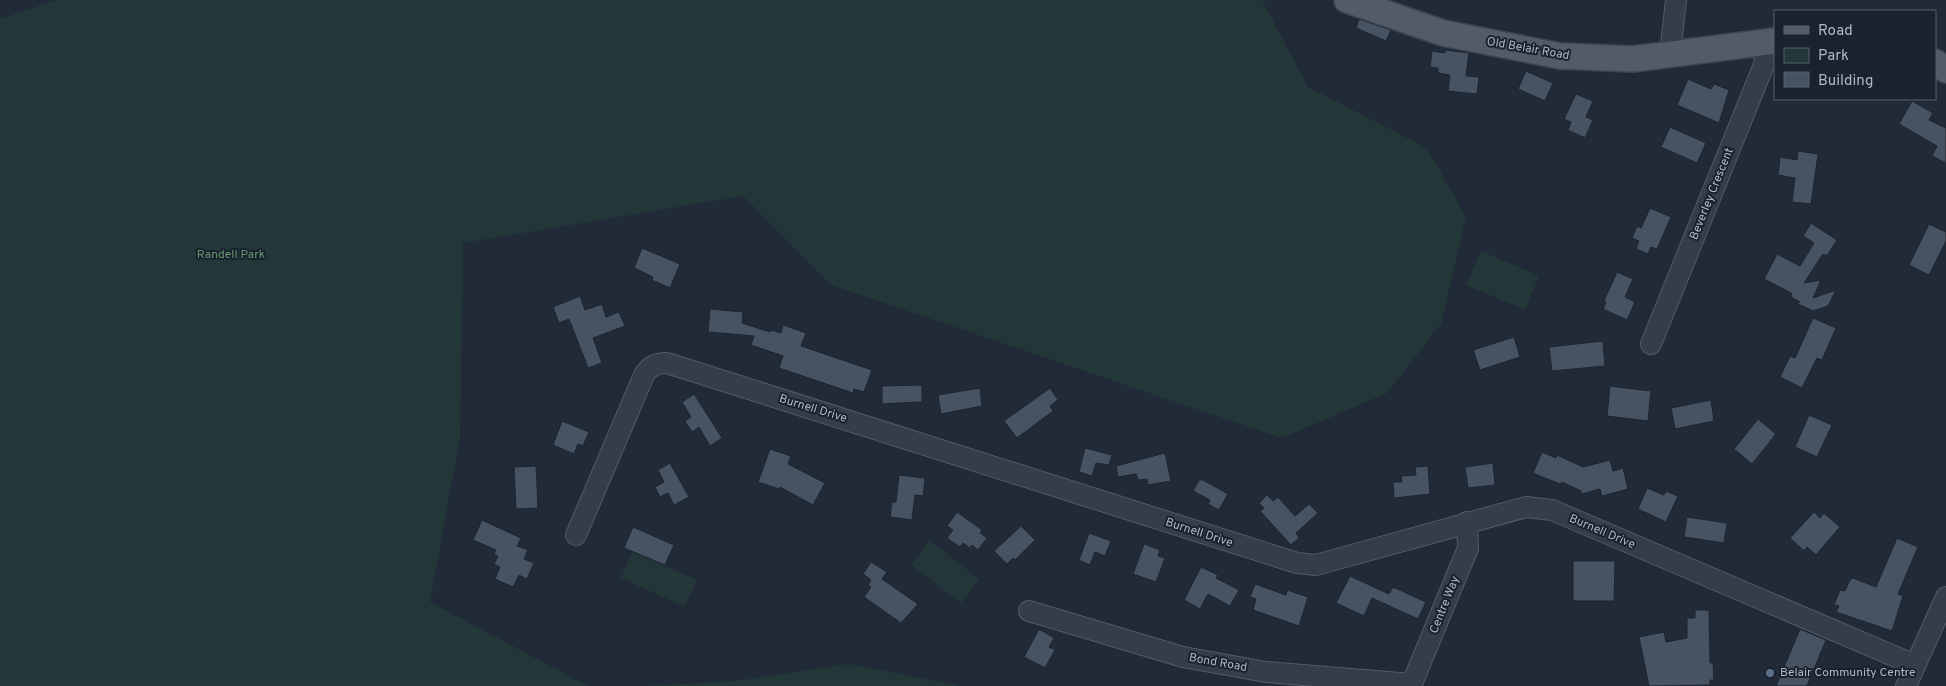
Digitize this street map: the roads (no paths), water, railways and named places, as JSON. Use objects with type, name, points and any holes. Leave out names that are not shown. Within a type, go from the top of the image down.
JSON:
[{"type":"main road","name":"Old Belair Road","points":[[1347,0],[1443,34],[1560,56],[1633,59],[1769,42]]},
{"type":"street","points":[[1670,54],[1676,0]]},
{"type":"street","name":"Beverley Crescent","points":[[1651,344],[1765,62],[1769,42]]},
{"type":"street","name":"Burnell Drive","points":[[576,535],[644,375],[649,368],[659,363],[667,363],[1297,564],[1316,565],[1467,522],[1526,508],[1552,510],[1916,665]]},
{"type":"street","name":"Centre Way","points":[[1412,685],[1468,548],[1467,522]]},
{"type":"street","points":[[1906,686],[1946,597]]},
{"type":"street","name":"Bond Road","points":[[1029,611],[1183,657],[1266,672],[1412,685]]},
{"type":"place","name":"Belair Community Centre","points":[[1770,673]]},
{"type":"park label","name":"Randell Park","points":[[231,255]]}]
